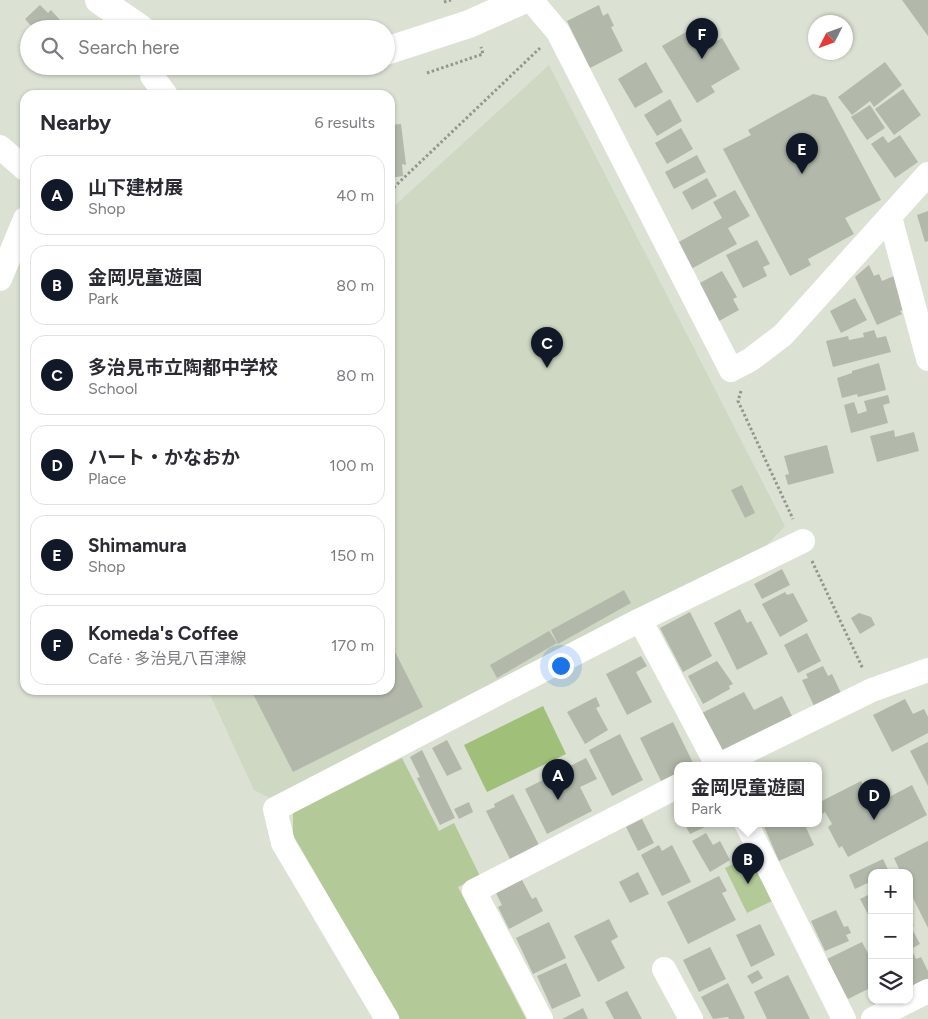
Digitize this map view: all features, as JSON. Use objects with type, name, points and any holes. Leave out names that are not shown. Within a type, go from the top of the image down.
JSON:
[{"type":"main road","points":[[99,0],[128,20]]},
{"type":"main road","points":[[395,48],[469,24],[523,0]]},
{"type":"street","points":[[531,0],[558,32],[731,370],[750,360],[783,336],[928,174]]},
{"type":"street","points":[[152,75],[162,90]]},
{"type":"street","points":[[0,147],[20,165]]},
{"type":"street","points":[[890,217],[928,359]]},
{"type":"street","points":[[0,278],[20,231]]},
{"type":"street","points":[[387,1019],[283,843],[275,809],[640,620],[803,541]]},
{"type":"street","points":[[640,620],[716,762]]},
{"type":"street","points":[[724,762],[872,690],[928,670]]},
{"type":"street","points":[[541,1019],[474,891],[674,788]]},
{"type":"street","points":[[748,827],[844,1019]]},
{"type":"street","points":[[664,968],[691,1019]]},
{"type":"street","points":[[873,1019],[928,991]]},
{"type":"path","points":[[395,186],[558,32]]},
{"type":"path","points":[[427,73],[483,54]]},
{"type":"shaded area","points":[[549,65],[785,526],[763,549],[270,798],[254,790],[210,695],[395,695],[395,205]]},
{"type":"shaded area","points":[[543,706],[566,754],[487,792],[464,745]]},
{"type":"shaded area","points":[[402,758],[439,831],[454,823],[480,876],[458,887],[526,1019],[400,1019],[293,835],[293,813]]},
{"type":"shaded area","points":[[750,856],[772,901],[747,913],[725,868]]},
{"type":"building","points":[[902,0],[928,0],[928,36]]},
{"type":"building","points":[[40,5],[48,13],[51,10],[60,20],[26,20]]},
{"type":"building","points":[[599,5],[603,16],[608,13],[614,26],[611,27],[623,51],[590,68],[567,21]]},
{"type":"building","points":[[691,29],[703,49],[722,38],[740,69],[711,86],[715,92],[697,103],[662,46]]},
{"type":"building","points":[[646,62],[663,92],[635,108],[618,79]]},
{"type":"building","points":[[885,62],[902,85],[874,107],[870,101],[852,115],[838,97]]},
{"type":"building","points":[[903,89],[921,115],[894,135],[875,109]]},
{"type":"building","points":[[813,94],[826,97],[881,200],[845,218],[854,234],[808,259],[811,265],[790,276],[723,149],[751,135],[748,130]]},
{"type":"building","points":[[670,99],[682,121],[657,136],[644,115]]},
{"type":"building","points":[[870,105],[885,128],[867,140],[851,117]]},
{"type":"building","points":[[401,124],[406,165],[402,164],[403,176],[395,177],[395,125]]},
{"type":"building","points":[[681,128],[693,149],[667,164],[655,143]]},
{"type":"building","points":[[900,135],[918,162],[895,178],[871,144],[883,136],[888,143]]},
{"type":"building","points":[[697,155],[706,172],[674,189],[665,172]]},
{"type":"building","points":[[707,178],[717,196],[692,210],[682,192]]},
{"type":"building","points":[[735,190],[750,216],[728,228],[737,244],[691,269],[677,243],[722,218],[713,202]]},
{"type":"building","points":[[928,211],[928,241],[925,242],[917,215]]},
{"type":"building","points":[[757,240],[770,264],[763,267],[767,276],[743,288],[726,255]]},
{"type":"building","points":[[869,265],[874,276],[879,274],[882,281],[894,276],[908,308],[900,311],[902,314],[877,325],[855,277]]},
{"type":"building","points":[[722,271],[737,297],[733,299],[739,310],[719,321],[698,284]]},
{"type":"building","points":[[855,298],[867,320],[841,333],[830,311]]},
{"type":"building","points":[[874,330],[877,338],[886,336],[891,352],[833,367],[826,341],[848,336],[849,340],[864,337],[863,333]]},
{"type":"building","points":[[879,363],[886,390],[858,397],[857,394],[842,398],[837,378],[852,373],[852,371]]},
{"type":"building","points":[[888,395],[890,403],[883,405],[888,423],[851,433],[844,405],[854,402],[858,414],[867,411],[864,401]]},
{"type":"building","points":[[894,430],[895,437],[914,432],[919,451],[877,462],[870,436]]},
{"type":"building","points":[[827,445],[834,473],[788,485],[785,475],[789,474],[784,456]]},
{"type":"building","points":[[742,485],[755,513],[745,518],[731,490]]},
{"type":"building","points":[[782,569],[790,585],[762,599],[754,584]]},
{"type":"building","points":[[624,590],[631,603],[558,644],[551,630]]},
{"type":"building","points":[[785,592],[787,595],[793,593],[808,621],[780,637],[762,604]]},
{"type":"building","points":[[740,609],[747,623],[751,621],[768,654],[737,670],[714,623]]},
{"type":"building","points":[[690,612],[712,656],[683,672],[660,628]]},
{"type":"building","points":[[859,613],[871,617],[875,625],[860,634],[851,618]]},
{"type":"building","points":[[549,631],[557,643],[497,678],[490,665]]},
{"type":"building","points":[[807,633],[821,661],[798,673],[784,645]]},
{"type":"building","points":[[395,652],[423,707],[293,772],[254,695],[395,695]]},
{"type":"building","points":[[641,656],[647,666],[636,672],[652,702],[627,715],[606,674]]},
{"type":"building","points":[[717,661],[733,684],[729,686],[730,689],[703,704],[688,676]]},
{"type":"building","points":[[823,666],[828,676],[832,674],[841,693],[814,706],[802,680],[808,678],[806,674]]},
{"type":"building","points":[[744,692],[754,710],[782,696],[793,718],[723,754],[702,713]]},
{"type":"building","points":[[596,697],[600,706],[596,708],[608,730],[585,744],[567,712]]},
{"type":"building","points":[[905,699],[913,714],[924,709],[928,717],[928,733],[892,752],[873,715]]},
{"type":"building","points":[[673,722],[693,762],[674,762],[674,775],[661,781],[640,738]]},
{"type":"building","points":[[620,734],[643,780],[612,796],[589,750]]},
{"type":"building","points":[[447,740],[462,769],[447,776],[432,748]]},
{"type":"building","points":[[928,742],[928,786],[910,751]]},
{"type":"building","points":[[422,750],[455,818],[440,825],[417,778],[420,777],[410,757]]},
{"type":"building","points":[[586,758],[597,779],[580,787],[592,811],[547,834],[525,789]]},
{"type":"building","points":[[861,781],[874,805],[912,785],[927,815],[848,857],[842,846],[839,848],[828,827],[832,824],[825,812],[822,814],[822,801]]},
{"type":"building","points":[[513,794],[539,845],[510,859],[486,811],[495,807],[494,804]]},
{"type":"building","points":[[469,802],[473,812],[459,819],[454,809]]},
{"type":"building","points":[[642,819],[654,843],[638,851],[626,827]]},
{"type":"building","points":[[686,827],[705,827],[690,834]]},
{"type":"building","points":[[764,827],[806,827],[814,845],[779,861]]},
{"type":"building","points":[[706,833],[713,845],[720,841],[730,860],[710,872],[692,841]]},
{"type":"building","points":[[928,841],[928,928],[913,898],[913,869],[899,869],[894,858]]},
{"type":"building","points":[[659,845],[662,851],[672,845],[691,882],[662,896],[641,855]]},
{"type":"building","points":[[883,859],[888,869],[868,869],[868,883],[855,889],[849,875]]},
{"type":"building","points":[[638,872],[649,894],[630,903],[619,882]]},
{"type":"building","points":[[719,876],[727,891],[722,893],[736,920],[688,944],[667,902]]},
{"type":"building","points":[[522,880],[532,899],[536,897],[543,911],[509,929],[498,907],[502,905],[496,893]]},
{"type":"building","points":[[868,895],[868,914],[860,899]]},
{"type":"building","points":[[836,910],[844,927],[848,926],[851,933],[846,935],[849,941],[825,951],[811,921]]},
{"type":"building","points":[[609,919],[618,937],[611,941],[625,968],[598,982],[574,936]]},
{"type":"building","points":[[549,922],[566,958],[533,974],[516,938]]},
{"type":"building","points":[[760,924],[775,955],[751,967],[736,935]]},
{"type":"building","points":[[913,931],[920,944],[913,948]]},
{"type":"building","points":[[862,942],[868,953],[868,989],[848,999],[827,959]]},
{"type":"building","points":[[710,947],[726,979],[699,992],[683,960]]},
{"type":"building","points":[[913,953],[916,959],[921,957],[928,971],[928,979],[913,987]]},
{"type":"building","points":[[566,963],[581,996],[552,1009],[537,976]]},
{"type":"building","points":[[758,970],[763,978],[752,984],[747,976]]},
{"type":"building","points":[[788,975],[810,1019],[767,1019],[754,992]]},
{"type":"building","points":[[728,983],[745,1018],[729,1019],[728,1017],[713,1019],[701,997]]},
{"type":"building","points":[[627,991],[642,1019],[614,1019],[605,1002]]},
{"type":"building","points":[[583,1008],[588,1019],[562,1019]]},
{"type":"place","name":"Komeda's Coffee","points":[[702,59]]},
{"type":"place","name":"Shimamura","points":[[802,174]]},
{"type":"place","name":"多治見市立陶都中学校","points":[[547,368]]},
{"type":"place","name":"山下建材展","points":[[558,800]]},
{"type":"place","name":"ハート・かなおか","points":[[874,820]]},
{"type":"place","name":"金岡児童遊園","points":[[748,884]]}]
